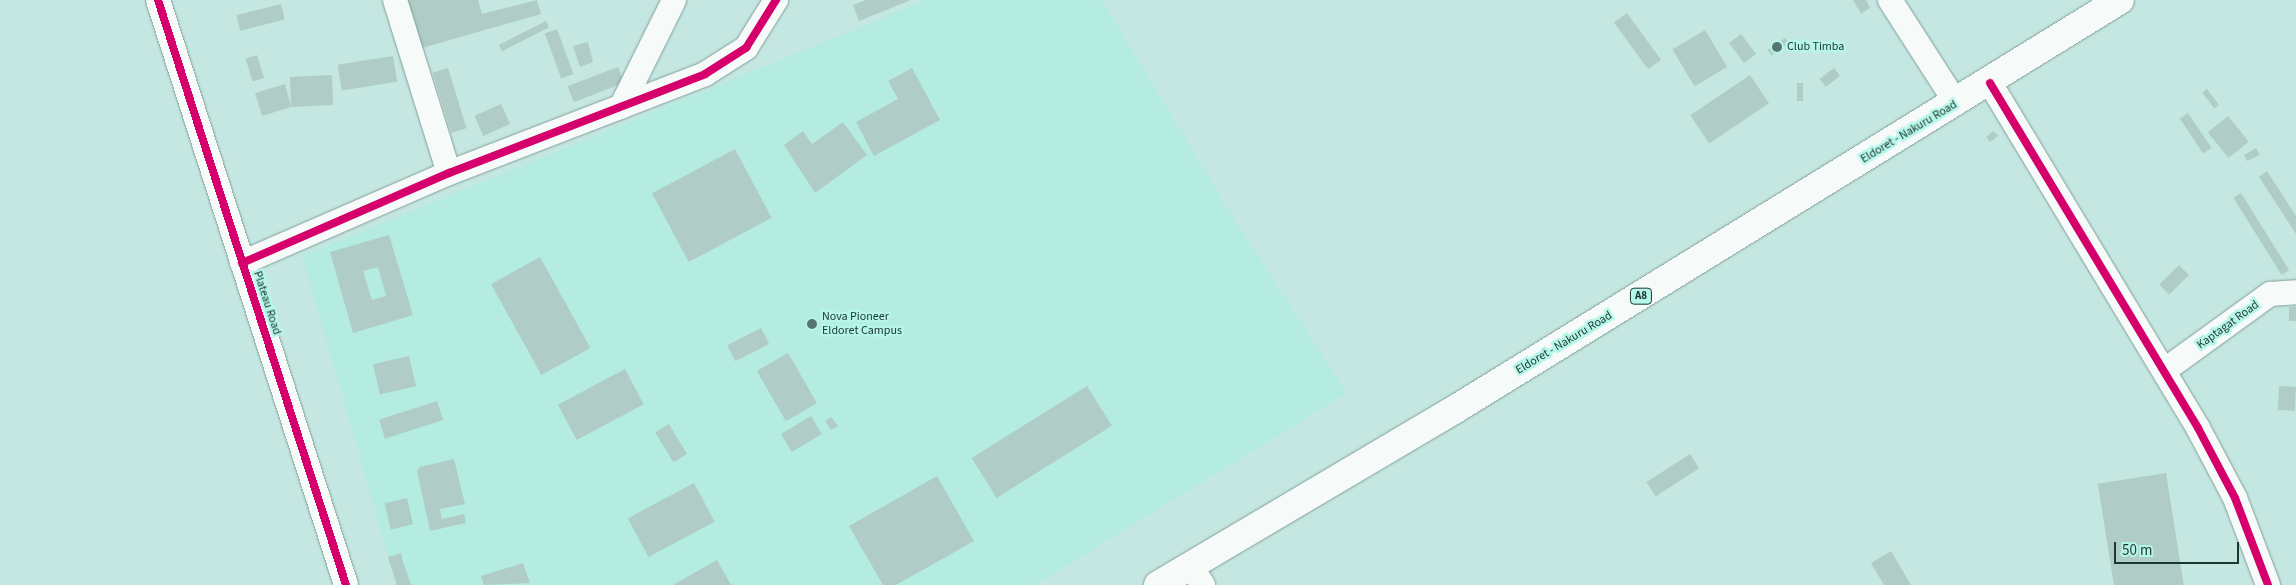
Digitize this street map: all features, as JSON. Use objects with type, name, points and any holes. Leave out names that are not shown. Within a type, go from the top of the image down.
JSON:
[{"type":"highway","name":"Eldoret - Nakuru Road","points":[[1158,585],[1197,575],[1990,83],[2120,0]]},
{"type":"street","name":"Plateau Road","points":[[158,0],[346,585]]},
{"type":"street","points":[[395,0],[449,173]]},
{"type":"street","points":[[621,108],[674,0]]},
{"type":"street","points":[[242,263],[449,173],[621,108],[729,61],[746,48],[776,0]]},
{"type":"street","points":[[1890,0],[1956,103]]},
{"type":"street","points":[[1990,83],[2165,370],[2235,498],[2268,585]]},
{"type":"street","name":"Kaptagat Road","points":[[2165,370],[2270,294],[2296,292]]},
{"type":"shaded area","name":"Nova Pioneer Eldoret Campus","points":[[926,0],[1102,0],[1237,224],[1347,393],[1035,585],[396,585],[302,256]]},
{"type":"building","points":[[402,0],[478,0],[482,14],[537,0],[541,14],[422,48]]},
{"type":"building","points":[[866,0],[911,0],[859,21],[853,5]]},
{"type":"building","points":[[1853,0],[1866,0],[1870,8],[1861,14]]},
{"type":"building","points":[[281,4],[285,20],[240,31],[236,15]]},
{"type":"building","points":[[1627,13],[1661,60],[1648,69],[1614,22]]},
{"type":"building","points":[[546,21],[549,27],[502,51],[499,45]]},
{"type":"building","points":[[557,29],[573,74],[561,79],[545,33]]},
{"type":"building","points":[[1705,30],[1727,67],[1695,86],[1672,50]]},
{"type":"building","points":[[1741,34],[1756,54],[1744,63],[1729,43]]},
{"type":"building","points":[[1785,38],[1789,44],[1772,56],[1768,50]]},
{"type":"building","points":[[588,42],[593,62],[580,67],[573,46]]},
{"type":"building","points":[[257,55],[264,78],[253,81],[246,59]]},
{"type":"building","points":[[393,56],[397,82],[342,90],[338,65]]},
{"type":"building","points":[[618,67],[624,83],[574,102],[568,86]]},
{"type":"building","points":[[448,68],[466,128],[451,133],[433,73]]},
{"type":"building","points":[[912,68],[940,120],[874,156],[856,122],[898,99],[888,81]]},
{"type":"building","points":[[1834,68],[1840,76],[1826,87],[1820,79]]},
{"type":"building","points":[[332,75],[333,105],[291,107],[290,77]]},
{"type":"building","points":[[1750,75],[1769,103],[1709,143],[1690,115]]},
{"type":"building","points":[[1797,83],[1803,83],[1803,101],[1797,101]]},
{"type":"building","points":[[285,84],[291,107],[262,116],[255,93]]},
{"type":"building","points":[[2207,89],[2219,105],[2214,109],[2202,93]]},
{"type":"building","points":[[501,104],[510,124],[483,136],[475,116]]},
{"type":"building","points":[[2188,113],[2211,148],[2203,153],[2180,119]]},
{"type":"building","points":[[2228,116],[2249,142],[2229,158],[2208,132]]},
{"type":"building","points":[[843,122],[867,155],[815,193],[784,145],[803,131],[812,144]]},
{"type":"building","points":[[1993,131],[1998,136],[1990,142],[1986,137]]},
{"type":"building","points":[[2256,148],[2260,155],[2247,161],[2244,155]]},
{"type":"building","points":[[735,149],[772,218],[689,262],[652,193]]},
{"type":"building","points":[[2267,171],[2296,216],[2296,234],[2259,177]]},
{"type":"building","points":[[2241,193],[2289,270],[2282,275],[2233,198]]},
{"type":"building","points":[[389,235],[413,315],[353,333],[330,252]],"holes":[[[378,267],[386,296],[372,300],[363,271]]]},
{"type":"building","points":[[540,257],[590,348],[541,375],[491,284]]},
{"type":"building","points":[[2179,265],[2189,275],[2169,295],[2159,285]]},
{"type":"building","points":[[2289,307],[2296,307],[2296,321],[2289,321]]},
{"type":"building","points":[[761,328],[769,344],[735,361],[727,345]]},
{"type":"building","points":[[788,353],[817,403],[786,421],[757,371]]},
{"type":"building","points":[[409,356],[416,386],[380,395],[373,364]]},
{"type":"building","points":[[625,369],[644,404],[577,440],[558,405]]},
{"type":"building","points":[[1087,386],[1112,426],[997,498],[972,458]]},
{"type":"building","points":[[2279,386],[2296,387],[2295,411],[2278,410]]},
{"type":"building","points":[[437,401],[443,420],[385,439],[379,420]]},
{"type":"building","points":[[811,416],[822,434],[792,452],[781,434]]},
{"type":"building","points":[[831,417],[838,426],[831,430],[825,421]]},
{"type":"building","points":[[669,424],[687,454],[673,462],[655,432]]},
{"type":"building","points":[[1690,454],[1699,468],[1656,497],[1646,482]]},
{"type":"building","points":[[454,459],[465,504],[440,509],[442,519],[464,514],[466,523],[430,531],[417,471],[420,467]]},
{"type":"building","points":[[2166,473],[2184,585],[2114,585],[2098,484]]},
{"type":"building","points":[[937,476],[974,541],[896,585],[883,585],[849,526]]},
{"type":"building","points":[[694,483],[715,522],[648,557],[628,518]]},
{"type":"building","points":[[407,498],[413,524],[391,529],[385,503]]},
{"type":"building","points":[[1891,551],[1911,585],[1884,585],[1871,563]]},
{"type":"building","points":[[401,553],[411,585],[397,585],[388,557]]},
{"type":"building","points":[[717,560],[731,585],[673,585]]},
{"type":"building","points":[[523,563],[530,583],[484,585],[481,576]]},
{"type":"cycle path","points":[[158,0],[346,585]]},
{"type":"cycle path","points":[[242,263],[449,173],[705,74],[746,48],[776,0]]},
{"type":"cycle path","points":[[1990,83],[2198,428],[2235,498],[2268,585]]},
{"type":"place","name":"Club Timba","points":[[1777,47]]},
{"type":"place","name":"Nova Pioneer Eldoret Campus","points":[[812,324]]}]
